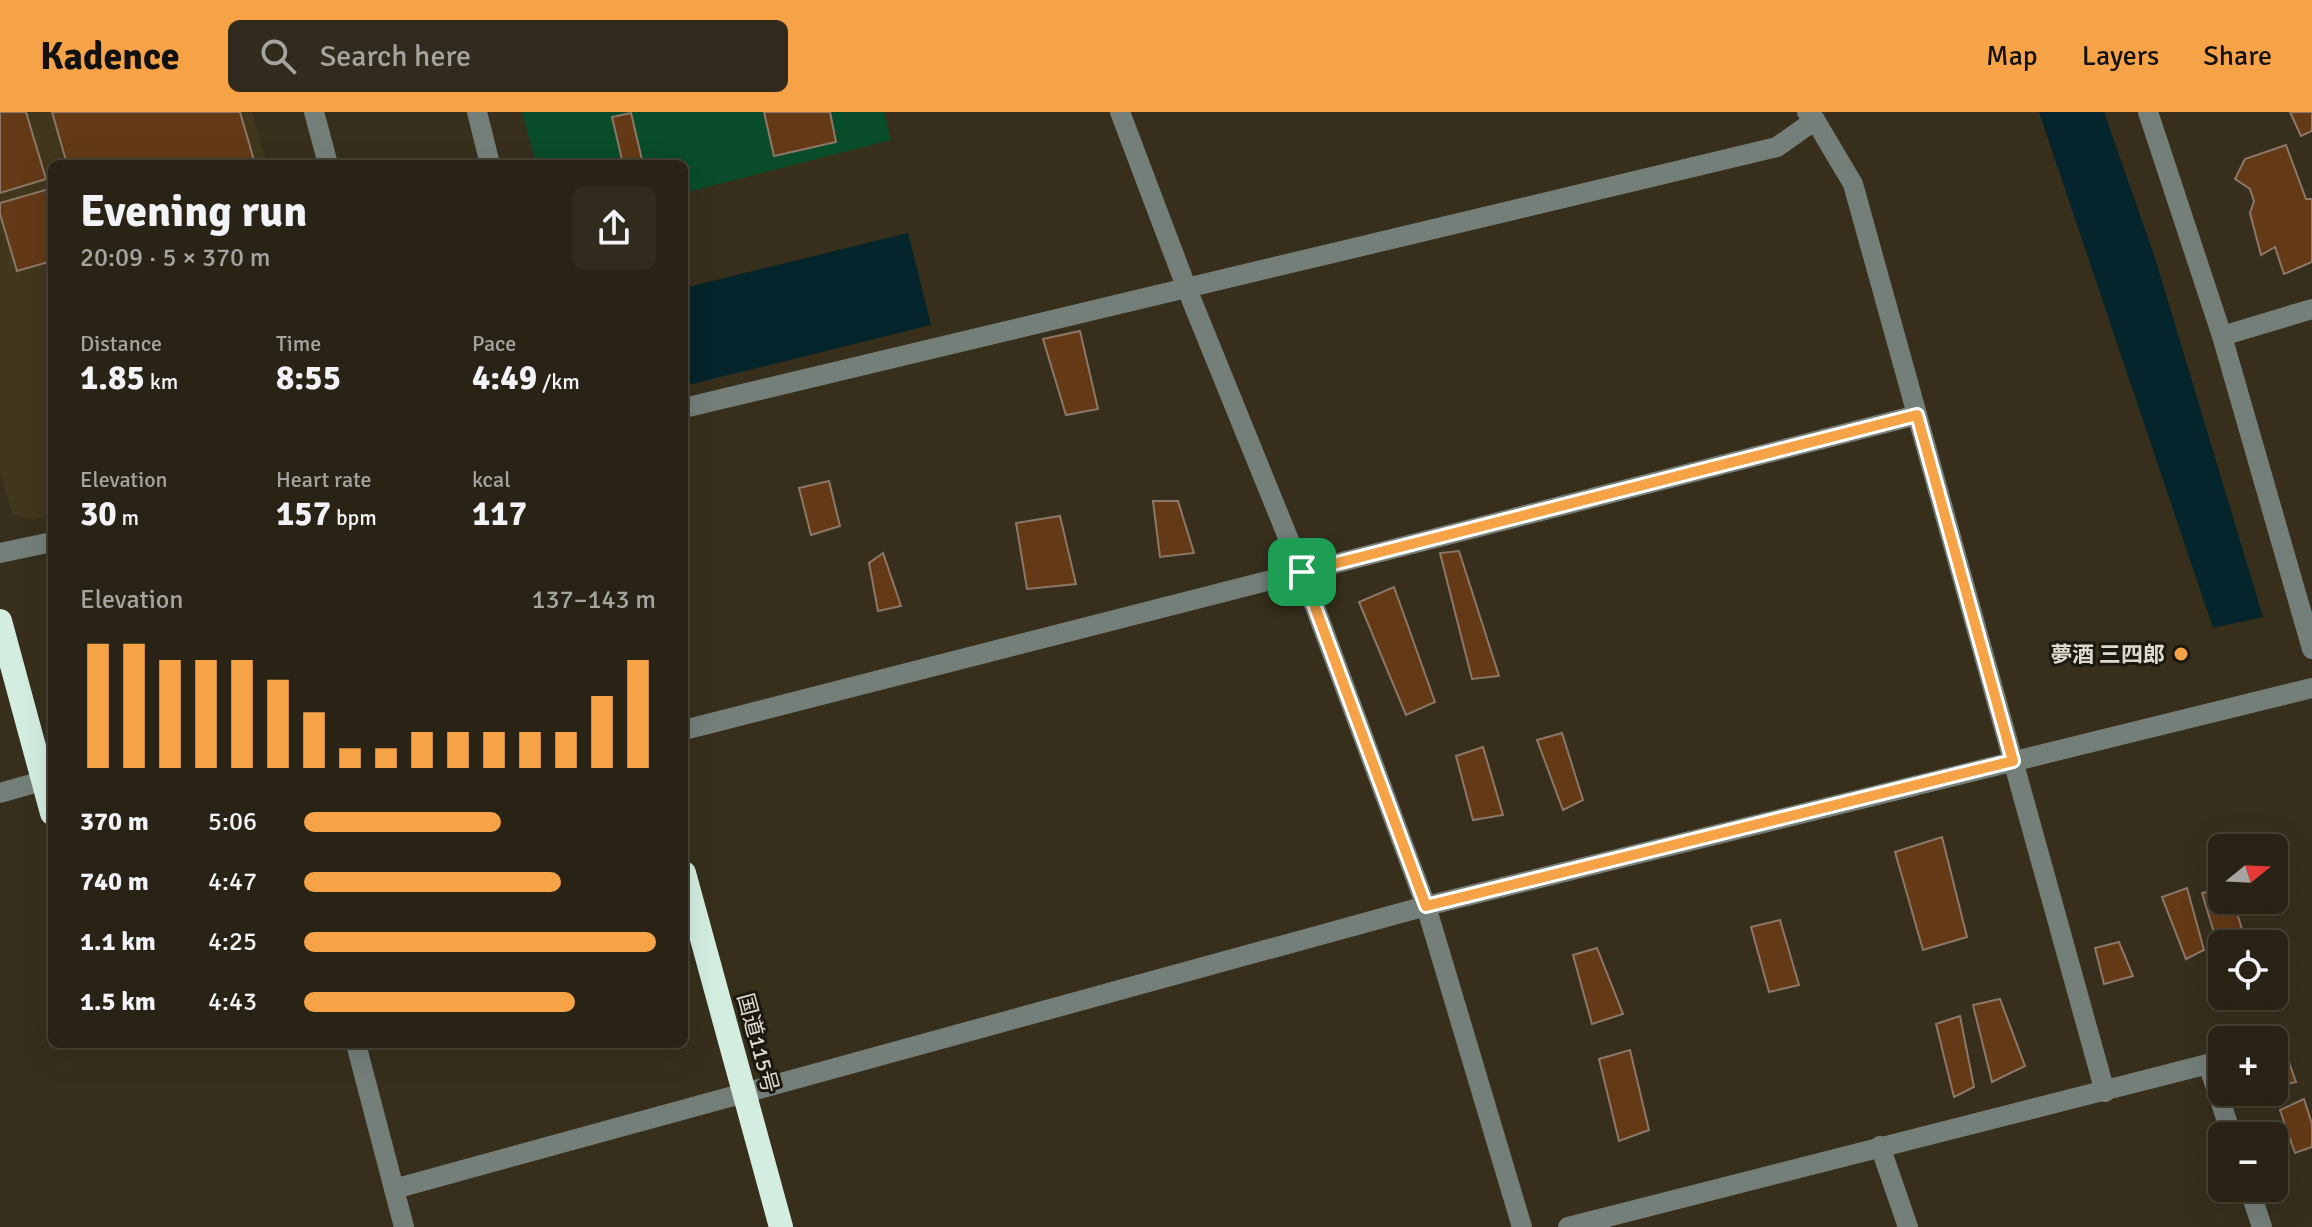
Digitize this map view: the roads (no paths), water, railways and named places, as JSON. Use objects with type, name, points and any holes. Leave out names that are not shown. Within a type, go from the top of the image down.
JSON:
[{"type":"highway","points":[[0,621],[48,800]]},
{"type":"highway","name":"国道115号","points":[[688,887],[781,1227]]},
{"type":"street","points":[[314,112],[327,160]]},
{"type":"street","points":[[477,112],[489,160]]},
{"type":"street","points":[[1120,112],[1187,289],[1302,572],[1426,906],[1522,1227]]},
{"type":"street","points":[[2148,112],[2222,336],[2312,649]]},
{"type":"street","points":[[688,407],[1777,147],[1811,116],[1853,184],[2105,1092]]},
{"type":"street","points":[[2222,336],[2312,309]]},
{"type":"street","points":[[688,729],[1917,415]]},
{"type":"street","points":[[0,553],[48,543]]},
{"type":"street","points":[[394,1189],[1426,906],[2312,688]]},
{"type":"street","points":[[0,793],[42,781]]},
{"type":"street","points":[[357,1048],[404,1227]]},
{"type":"street","points":[[1568,1227],[2208,1064],[2227,1122]]},
{"type":"street","points":[[1880,1146],[1908,1227]]},
{"type":"street","points":[[2254,1202],[2262,1227]]},
{"type":"water","points":[[2039,112],[2104,112],[2155,258],[2263,617],[2213,628]]},
{"type":"water","points":[[908,233],[931,325],[688,385],[688,287]]},
{"type":"place","name":"夢酒 三四郎","points":[[2181,654]]}]
